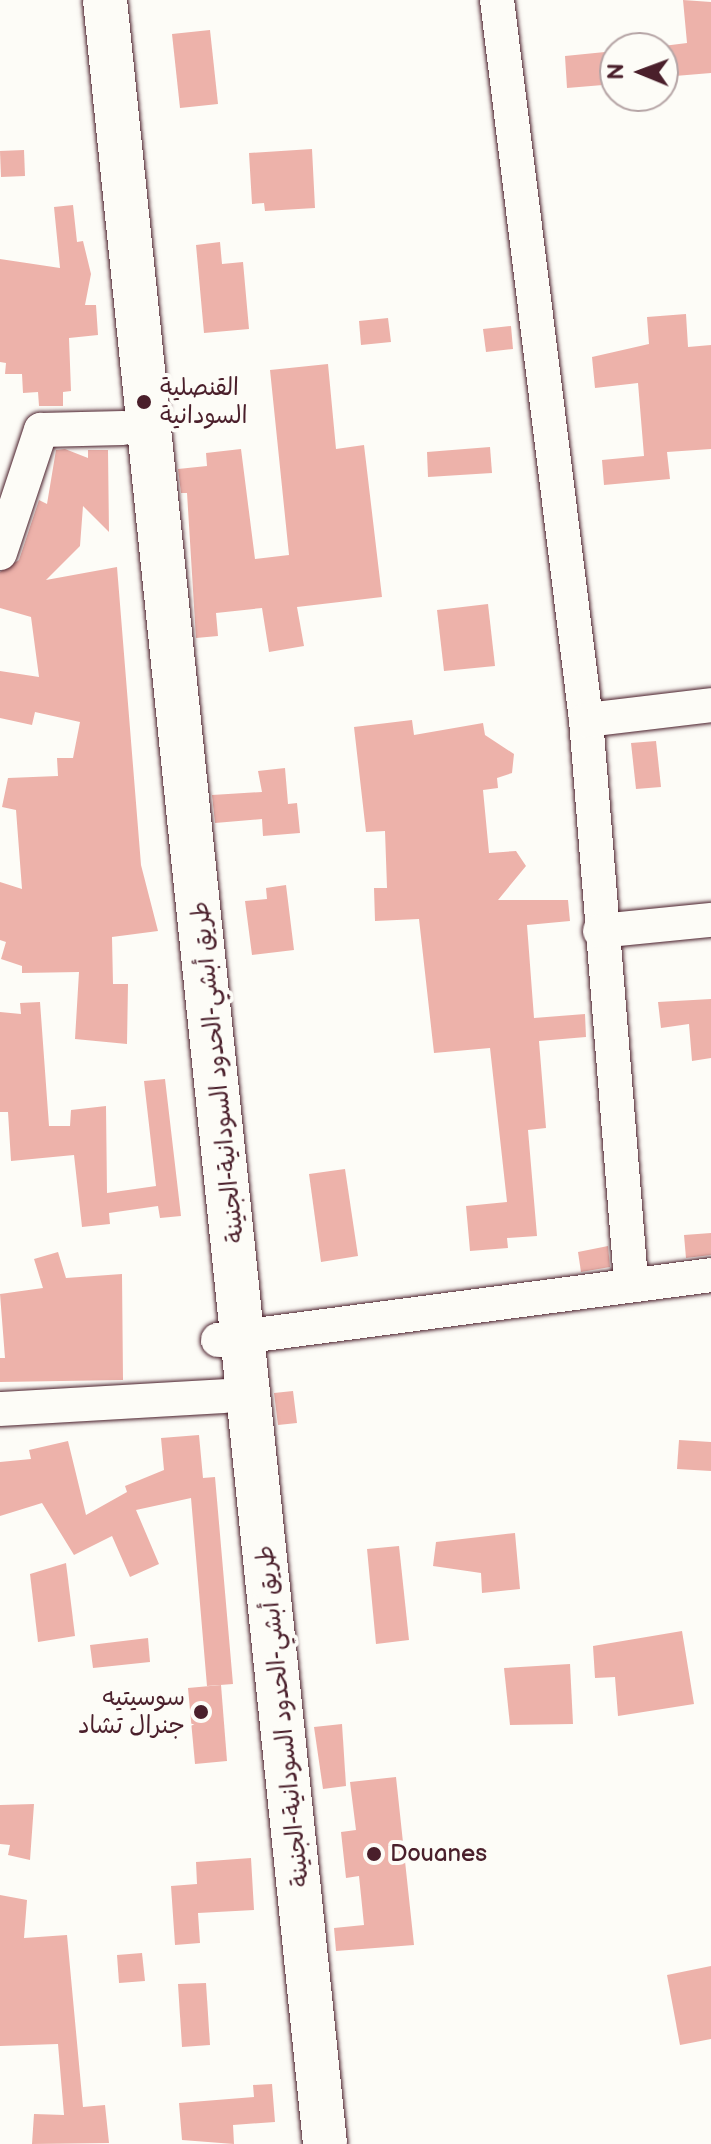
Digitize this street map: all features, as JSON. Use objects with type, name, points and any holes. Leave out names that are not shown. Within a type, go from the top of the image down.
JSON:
[{"type":"highway","points":[[81,0],[123,428],[166,703]]},
{"type":"highway","name":"طريق أبشي-الحدود السودانية-الجنينة","points":[[105,0],[166,703],[231,1338],[325,2144]]},
{"type":"highway","points":[[231,1338],[224,1396],[300,2144]]},
{"type":"street","points":[[497,0],[586,720],[600,931],[631,1281]]},
{"type":"street","points":[[0,553],[41,430],[123,428]]},
{"type":"street","points":[[586,720],[711,705]]},
{"type":"street","points":[[600,931],[711,920]]},
{"type":"street","points":[[231,1338],[631,1281],[711,1275]]},
{"type":"street","points":[[0,1409],[224,1396]]},
{"type":"building","points":[[683,0],[711,2],[711,73],[679,76],[679,44],[687,43]]},
{"type":"building","points":[[210,30],[218,104],[180,108],[172,34]]},
{"type":"building","points":[[599,53],[599,85],[567,88],[565,56]]},
{"type":"building","points":[[312,149],[315,208],[265,211],[264,203],[252,204],[249,153]]},
{"type":"building","points":[[24,150],[25,176],[1,177],[0,151]]},
{"type":"building","points":[[73,205],[77,242],[83,241],[91,274],[85,305],[96,305],[98,335],[69,338],[71,391],[63,392],[63,406],[39,406],[38,392],[23,393],[22,374],[5,374],[6,363],[0,362],[0,259],[60,268],[54,207]]},
{"type":"building","points":[[220,242],[222,264],[243,262],[249,329],[204,333],[196,245]]},
{"type":"building","points":[[686,314],[688,347],[711,345],[711,449],[667,452],[670,479],[604,485],[602,460],[644,456],[638,383],[595,388],[592,357],[649,344],[647,317]]},
{"type":"building","points":[[388,318],[391,342],[361,345],[359,321]]},
{"type":"building","points":[[511,326],[513,349],[486,352],[483,329]]},
{"type":"building","points":[[328,364],[336,449],[364,445],[382,597],[297,607],[304,646],[269,652],[262,608],[216,613],[218,636],[196,638],[187,493],[181,493],[178,469],[207,466],[206,453],[241,449],[255,559],[289,555],[270,370]]},
{"type":"building","points":[[490,447],[492,473],[428,477],[427,452]]},
{"type":"building","points":[[65,449],[88,458],[88,450],[108,450],[109,532],[83,506],[80,546],[46,580],[117,567],[141,865],[158,931],[112,937],[113,984],[128,984],[127,1044],[75,1039],[79,972],[22,973],[22,966],[1,959],[6,942],[0,940],[0,882],[22,889],[16,810],[2,807],[8,778],[58,776],[57,758],[73,758],[80,722],[35,712],[32,725],[0,718],[0,671],[39,677],[31,617],[0,608],[0,572],[19,560],[39,500],[47,504],[56,450]]},
{"type":"building","points":[[488,604],[495,666],[444,671],[437,610]]},
{"type":"building","points":[[412,720],[414,735],[483,723],[485,735],[514,754],[512,773],[497,778],[498,788],[483,790],[489,853],[516,851],[526,866],[498,900],[568,900],[570,921],[527,925],[534,1018],[585,1014],[586,1037],[539,1041],[546,1128],[528,1130],[537,1236],[507,1238],[508,1248],[470,1251],[466,1206],[507,1202],[490,1048],[434,1053],[419,919],[375,921],[374,888],[387,888],[385,831],[366,832],[354,727]]},
{"type":"building","points":[[656,741],[661,787],[636,789],[631,743]]},
{"type":"building","points":[[285,768],[288,804],[297,803],[300,833],[263,836],[262,819],[215,823],[212,795],[262,792],[258,771]]},
{"type":"building","points":[[286,885],[294,950],[252,955],[245,901],[267,899],[266,888]]},
{"type":"building","points":[[711,999],[711,1058],[692,1061],[689,1024],[661,1028],[658,1002]]},
{"type":"building","points":[[40,1002],[49,1126],[70,1126],[71,1110],[106,1106],[107,1193],[156,1186],[144,1081],[165,1079],[181,1216],[160,1218],[158,1206],[109,1213],[110,1224],[82,1227],[74,1155],[11,1161],[8,1112],[0,1112],[0,1012],[21,1014],[20,1003]]},
{"type":"building","points":[[345,1169],[358,1256],[321,1262],[309,1174]]},
{"type":"building","points":[[711,1233],[711,1255],[686,1258],[684,1235]]},
{"type":"building","points":[[608,1246],[610,1267],[581,1272],[578,1252]]},
{"type":"building","points":[[58,1252],[66,1278],[122,1274],[123,1380],[0,1382],[0,1358],[5,1358],[0,1294],[43,1288],[34,1259]]},
{"type":"building","points":[[293,1391],[297,1423],[278,1425],[274,1393]]},
{"type":"building","points":[[199,1435],[203,1478],[215,1477],[233,1684],[207,1686],[191,1498],[136,1510],[159,1564],[130,1577],[112,1536],[74,1555],[42,1503],[0,1516],[0,1462],[31,1459],[29,1450],[68,1441],[86,1515],[127,1492],[125,1486],[164,1470],[161,1438]]},
{"type":"building","points":[[679,1440],[711,1442],[711,1471],[677,1469]]},
{"type":"building","points":[[515,1533],[520,1589],[482,1593],[481,1573],[433,1566],[436,1542]]},
{"type":"building","points":[[399,1546],[409,1640],[376,1644],[367,1549]]},
{"type":"building","points":[[66,1563],[75,1636],[38,1642],[30,1574]]},
{"type":"building","points":[[682,1631],[694,1704],[618,1716],[615,1677],[595,1678],[593,1646]]},
{"type":"building","points":[[148,1638],[150,1662],[93,1668],[90,1645]]},
{"type":"building","points":[[570,1664],[573,1724],[510,1725],[504,1668]]},
{"type":"building","points":[[221,1685],[227,1761],[195,1764],[188,1688]]},
{"type":"building","points":[[342,1724],[346,1786],[323,1789],[314,1727]]},
{"type":"building","name":"Douanes","points":[[396,1777],[414,1945],[336,1951],[334,1928],[364,1925],[359,1876],[346,1878],[341,1832],[356,1830],[350,1782]]},
{"type":"building","points":[[34,1804],[30,1860],[8,1855],[10,1845],[0,1844],[0,1805]]},
{"type":"building","points":[[251,1858],[254,1910],[198,1913],[200,1943],[175,1945],[171,1886],[197,1884],[196,1862]]},
{"type":"building","points":[[0,1895],[27,1900],[24,1938],[67,1935],[83,2107],[105,2105],[109,2143],[32,2144],[34,2114],[64,2115],[58,2044],[0,2046]]},
{"type":"building","points":[[142,1953],[145,1981],[119,1983],[117,1955]]},
{"type":"building","points":[[711,1966],[711,2039],[680,2045],[667,1975]]},
{"type":"building","points":[[206,1983],[210,2045],[182,2047],[178,1984]]},
{"type":"building","points":[[272,2084],[275,2122],[233,2125],[234,2144],[182,2140],[179,2103],[254,2097],[253,2085]]},
{"type":"place","name":"القنصلية السودانية","points":[[144,402]]},
{"type":"place","name":"سوسيتيه جنرال تشاد","points":[[201,1712]]},
{"type":"place","name":"Douanes","points":[[374,1854]]}]
